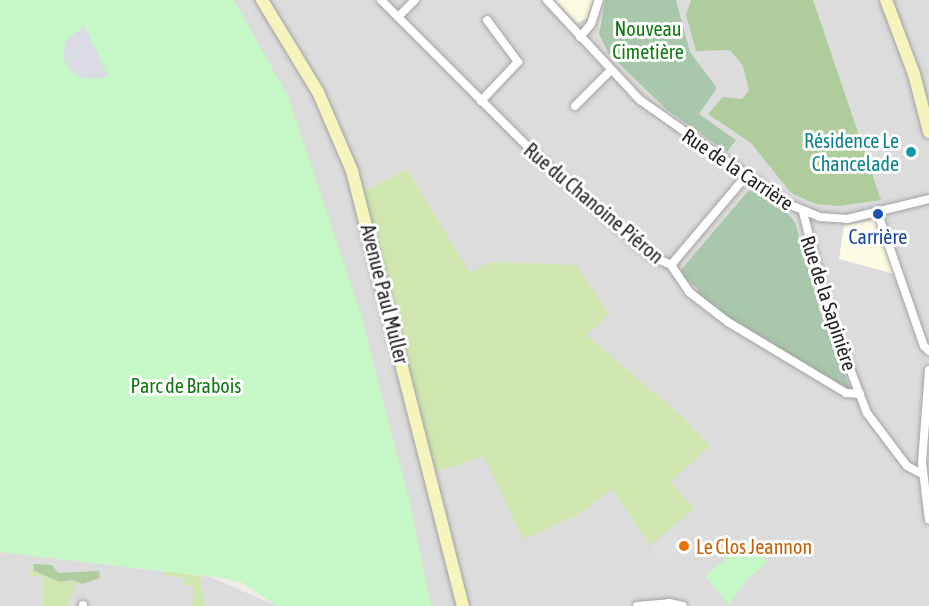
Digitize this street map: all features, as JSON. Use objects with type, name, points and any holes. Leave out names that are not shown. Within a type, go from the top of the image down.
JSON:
[{"type":"main road","name":"Avenue Paul Muller","points":[[262,0],[318,92],[352,171],[463,606]]},
{"type":"main road","points":[[886,0],[914,74],[929,132]]},
{"type":"street","name":"Rue du Chanoine Piéron","points":[[381,0],[481,101],[651,256],[671,265],[688,292],[728,322],[846,393],[860,394]]},
{"type":"street","points":[[398,16],[414,0]]},
{"type":"street","name":"Rue de la Carrière","points":[[547,0],[611,70],[648,106],[745,177],[803,212],[836,219],[878,214],[929,199]]},
{"type":"street","points":[[580,37],[591,24],[599,0]]},
{"type":"street","points":[[481,101],[518,62],[487,20]]},
{"type":"street","points":[[575,106],[611,70]]},
{"type":"street","points":[[671,265],[745,177]]},
{"type":"street","name":"Rue de la Sapinière","points":[[803,212],[825,302],[860,394]]},
{"type":"street","points":[[878,214],[924,346],[929,351]]},
{"type":"street","points":[[929,370],[922,474],[929,520]]},
{"type":"street","points":[[860,394],[875,425],[911,470],[922,474]]},
{"type":"street","points":[[637,606],[669,603],[683,606]]},
{"type":"shaded area","points":[[234,0],[605,0],[599,26],[608,53],[667,110],[727,152],[735,140],[699,114],[717,88],[690,52],[676,0],[929,0],[929,606],[431,606]],"holes":[[[407,169],[470,274],[586,335],[685,419],[709,446],[670,481],[650,544],[612,488],[578,515],[554,525],[484,456],[436,471],[364,191]],[[753,190],[784,209],[795,222],[820,312],[850,388],[695,295],[698,289],[681,270]]]},
{"type":"shaded area","points":[[555,0],[593,0],[587,18],[577,23]]},
{"type":"shaded area","points":[[84,26],[108,75],[100,79],[82,78],[72,73],[63,58],[66,40]]},
{"type":"shaded area","points":[[875,221],[898,275],[839,259],[844,225]]},
{"type":"shaded area","points":[[673,531],[683,546],[662,563],[652,547]]},
{"type":"shaded area","points":[[0,552],[210,577],[277,606],[0,606]]},
{"type":"green space","name":"Parc de Brabois","points":[[0,0],[234,0],[288,97],[360,311],[411,508],[431,606],[277,606],[241,582],[222,578],[0,552]]},
{"type":"green space","name":"Nouveau Cimetière","points":[[605,0],[676,0],[690,52],[717,88],[699,114],[736,140],[727,152],[667,110],[608,53],[599,34]]},
{"type":"green space","points":[[691,0],[813,0],[881,200],[839,206],[816,204],[791,193],[751,143],[708,114],[723,97],[742,99],[749,90],[743,66],[730,50],[696,51],[686,15]]},
{"type":"green space","points":[[407,169],[470,273],[492,262],[576,265],[609,314],[586,335],[685,419],[710,446],[671,481],[694,509],[650,545],[612,489],[578,515],[523,540],[484,456],[436,472],[364,191]]},
{"type":"green space","points":[[753,190],[784,209],[795,222],[820,312],[850,388],[846,390],[773,349],[695,295],[698,289],[682,276],[681,270],[748,191]]},
{"type":"green space","points":[[749,540],[767,563],[749,577],[729,605],[705,576]]},
{"type":"green space","points":[[33,564],[52,565],[58,573],[99,571],[100,578],[82,584],[73,580],[60,582],[34,571]]},
{"type":"green space","points":[[30,570],[60,582],[77,582],[67,606],[42,606],[43,577],[29,575]]},
{"type":"green space","points":[[166,571],[200,576],[204,606],[192,606],[194,587],[183,585],[184,578],[166,576]]},
{"type":"place","name":"Résidence Le Chancelade","points":[[911,152]]},
{"type":"place","name":"Carrière","points":[[878,214]]},
{"type":"place","name":"Le Clos Jeannon","points":[[684,546]]}]
